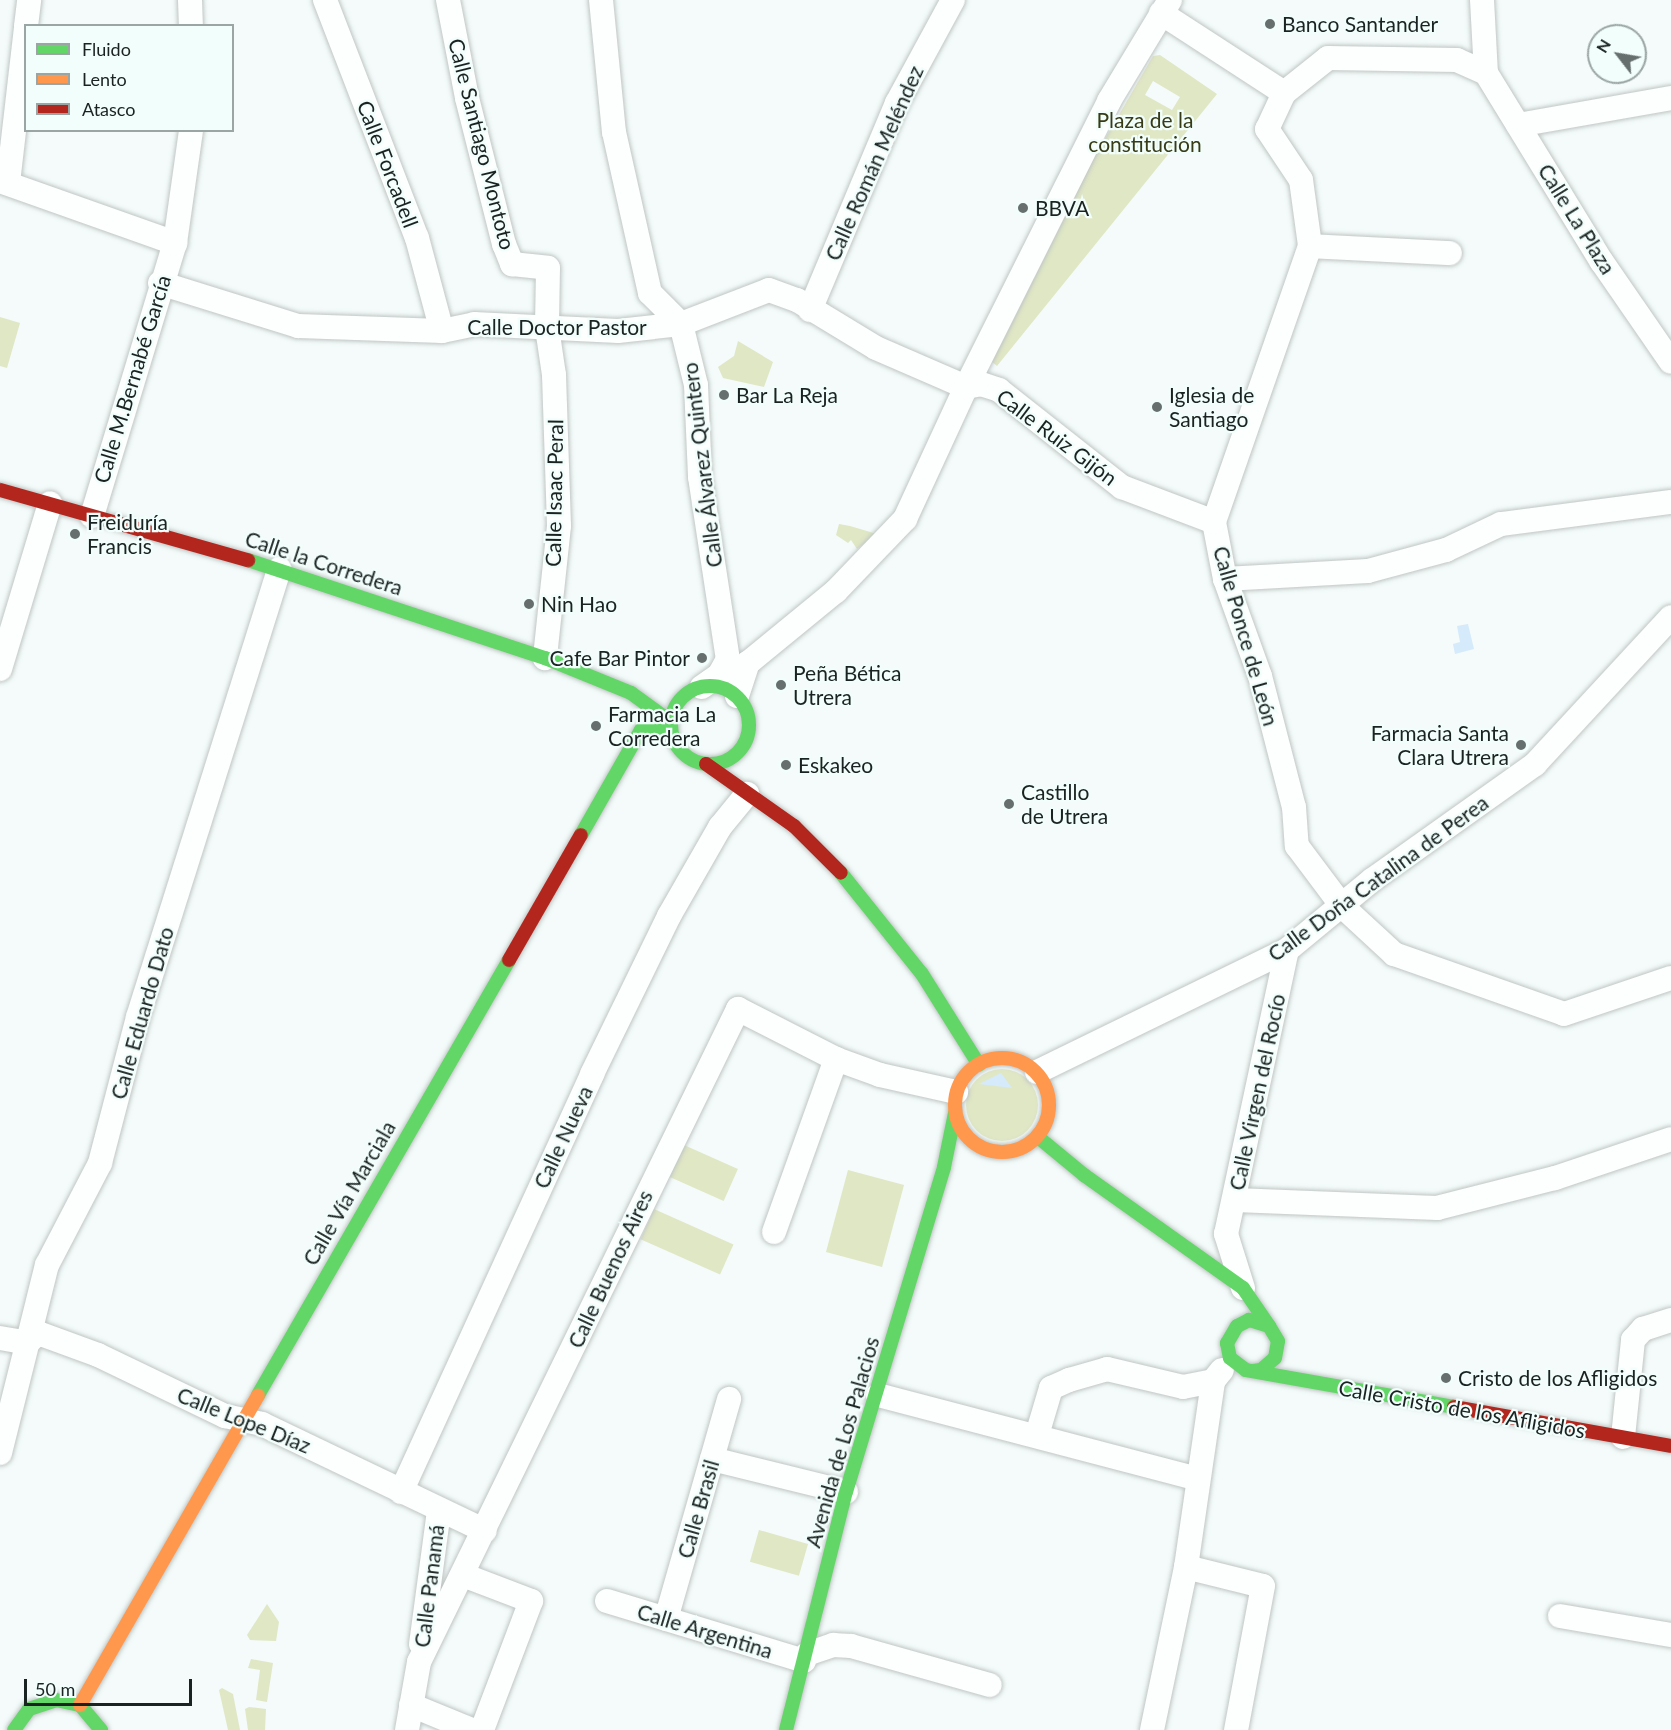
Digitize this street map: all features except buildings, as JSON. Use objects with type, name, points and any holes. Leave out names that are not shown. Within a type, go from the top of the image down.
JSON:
[{"type":"street","points":[[26,24],[29,0]]},
{"type":"street","points":[[190,0],[190,24]]},
{"type":"street","name":"Calle Forcadell","points":[[325,0],[417,238],[442,331]]},
{"type":"street","name":"Calle Santiago Montoto","points":[[448,0],[467,99],[504,244],[512,264],[548,268],[547,328]]},
{"type":"street","points":[[601,0],[614,132],[650,293],[681,324]]},
{"type":"street","points":[[979,1065],[922,974],[857,890],[794,826],[706,764],[680,750],[671,724],[678,704],[836,591],[905,519],[966,387],[1109,101],[1166,7],[1284,93],[1328,58],[1457,60],[1486,73],[1482,0]]},
{"type":"street","name":"Calle Román Meléndez","points":[[810,310],[897,103],[948,9]]},
{"type":"street","points":[[24,41],[4,182],[175,243]]},
{"type":"street","name":"Calle La Plaza","points":[[1486,73],[1602,262],[1671,362]]},
{"type":"street","name":"Calle Ponce de León","points":[[1284,93],[1267,129],[1301,180],[1310,246],[1214,522],[1225,579],[1260,676],[1294,807],[1297,846],[1342,906],[1395,954],[1564,1014],[1671,978]]},
{"type":"street","points":[[1518,124],[1671,98]]},
{"type":"street","name":"Calle M.Bernabé García","points":[[92,516],[160,283],[175,243],[190,132]]},
{"type":"street","points":[[1310,246],[1450,252]]},
{"type":"street","name":"Calle Doctor Pastor","points":[[160,283],[298,326],[442,331],[474,324],[618,331],[681,324],[769,290],[797,300],[876,348],[966,387]]},
{"type":"street","name":"Calle Álvarez Quintero","points":[[681,324],[696,385],[700,477],[738,661]]},
{"type":"street","name":"Calle Isaac Peral","points":[[545,658],[559,526],[554,375],[547,328]]},
{"type":"street","name":"Calle Ruiz Gijón","points":[[966,387],[981,384],[999,390],[1122,487],[1214,522]]},
{"type":"street","name":"Calle la Corredera","points":[[0,490],[279,568],[545,658],[630,693],[671,724]]},
{"type":"street","points":[[1225,579],[1368,571],[1446,550],[1501,524],[1671,502]]},
{"type":"street","points":[[0,669],[50,503]]},
{"type":"street","name":"Calle Eduardo Dato","points":[[0,1453],[47,1265],[100,1164],[138,1017],[279,568]]},
{"type":"street","name":"Calle Doña Catalina de Perea","points":[[1037,1072],[1287,950],[1342,906],[1535,764],[1671,618]]},
{"type":"street","points":[[738,661],[737,696],[749,723],[740,750],[747,794]]},
{"type":"street","points":[[697,689],[723,688],[737,696]]},
{"type":"street","name":"Calle la Corredera","points":[[630,693],[697,689]]},
{"type":"street","name":"Calle Vía Marciala","points":[[80,1705],[242,1418],[641,730],[671,724]]},
{"type":"street","points":[[706,764],[725,761],[740,750]]},
{"type":"street","name":"Calle Nueva","points":[[401,1492],[592,1074],[669,916],[720,827],[747,794]]},
{"type":"street","name":"Calle Virgen del Rocío","points":[[1243,1288],[1226,1234],[1287,950]]},
{"type":"street","name":"Calle Buenos Aires","points":[[485,1531],[738,1009],[836,1059]]},
{"type":"street","points":[[774,1233],[836,1059],[956,1103]]},
{"type":"street","points":[[1010,1059],[1037,1072],[1048,1108],[1038,1137],[1005,1150],[989,1150],[972,1142],[956,1103],[970,1071],[979,1065],[1010,1059]]},
{"type":"street","name":"Avenida de Los Palacios","points":[[786,1730],[846,1492],[878,1395],[944,1167],[956,1103]]},
{"type":"street","points":[[1038,1137],[1083,1175],[1243,1288],[1278,1341],[1275,1358],[1262,1370],[1253,1371],[1239,1367],[1230,1358],[1227,1343],[1243,1288]]},
{"type":"street","points":[[1235,1200],[1437,1208],[1555,1178],[1671,1139]]},
{"type":"street","points":[[944,1167],[972,1142]]},
{"type":"street","points":[[1232,1331],[1249,1320],[1269,1326]]},
{"type":"street","points":[[1623,1437],[1633,1340],[1643,1329],[1671,1320]]},
{"type":"street","name":"Calle Lope Díaz","points":[[0,1338],[27,1343],[38,1333],[98,1355],[225,1416],[262,1424],[485,1531]]},
{"type":"street","points":[[1152,1730],[1186,1567],[1213,1381],[1230,1358]]},
{"type":"street","points":[[1036,1435],[1051,1388],[1069,1380],[1107,1369],[1183,1387],[1213,1381]]},
{"type":"street","name":"Calle Cristo de los Afligidos","points":[[1253,1371],[1671,1446]]},
{"type":"street","points":[[878,1395],[1198,1479]]},
{"type":"street","name":"Calle Brasil","points":[[666,1620],[729,1398]]},
{"type":"street","points":[[712,1458],[846,1492]]},
{"type":"street","name":"Calle Panamá","points":[[407,1730],[419,1662],[439,1510]]},
{"type":"street","name":"Calle Panamá","points":[[419,1662],[485,1531]]},
{"type":"street","points":[[1186,1567],[1263,1586],[1236,1730]]},
{"type":"street","points":[[462,1575],[531,1601],[482,1730]]},
{"type":"street","name":"Calle Argentina","points":[[607,1601],[666,1620],[805,1657]]},
{"type":"street","points":[[1560,1616],[1671,1635]]},
{"type":"street","points":[[805,1657],[833,1645],[851,1646],[990,1685]]},
{"type":"street","points":[[14,1730],[24,1714],[39,1703],[61,1700],[80,1705],[101,1730]]},
{"type":"street","points":[[411,1705],[472,1730]]},
{"type":"green space","name":"Plaza de la constitución","points":[[1160,55],[1217,94],[997,366],[985,356],[1032,265],[1153,56]],"holes":[[[1153,81],[1180,97],[1172,110],[1145,95]]]},
{"type":"green space","points":[[0,317],[20,323],[7,368],[0,366]]},
{"type":"green space","points":[[738,341],[773,362],[764,387],[723,378],[718,367],[734,356]]},
{"type":"green space","points":[[839,524],[877,534],[857,549],[851,540],[848,543],[836,535]]},
{"type":"green space","points":[[1002,1069],[1022,1075],[1032,1085],[1038,1105],[1032,1125],[1022,1135],[1002,1141],[982,1135],[972,1125],[966,1105],[972,1085],[982,1075]]},
{"type":"green space","points":[[684,1145],[738,1169],[724,1201],[670,1177]]},
{"type":"green space","points":[[848,1170],[904,1185],[882,1267],[826,1252]]},
{"type":"green space","points":[[654,1209],[733,1244],[720,1275],[641,1239]]},
{"type":"green space","points":[[759,1530],[808,1544],[799,1576],[750,1562]]},
{"type":"green space","points":[[267,1604],[279,1622],[276,1641],[250,1640],[247,1635]]},
{"type":"green space","points":[[251,1659],[273,1663],[267,1702],[256,1700],[260,1670],[248,1668]]},
{"type":"green space","points":[[222,1688],[233,1694],[240,1730],[228,1730],[219,1690]]},
{"type":"green space","points":[[249,1707],[266,1709],[265,1730],[248,1730],[245,1709]]},
{"type":"water","points":[[1468,624],[1474,649],[1455,654],[1453,644],[1460,642],[1457,626]]},
{"type":"water","points":[[1001,1073],[1012,1088],[979,1084]]},
{"type":"traffic: fast","points":[[248,560],[545,658],[631,693],[671,722]]},
{"type":"traffic: fast","points":[[710,686],[725,689],[742,703],[749,725],[746,740],[732,757],[710,764],[695,761],[678,747],[671,725],[674,710],[688,693],[710,686]]},
{"type":"traffic: fast","points":[[581,835],[641,730],[671,726]]},
{"type":"traffic: fast","points":[[841,873],[922,974],[979,1065]]},
{"type":"traffic: fast","points":[[258,1395],[509,960]]},
{"type":"traffic: fast","points":[[786,1730],[846,1492],[944,1167],[955,1113]]},
{"type":"traffic: fast","points":[[1038,1137],[1084,1175],[1243,1288],[1269,1326]]},
{"type":"traffic: fast","points":[[1253,1371],[1261,1370],[1275,1358],[1278,1341],[1269,1326],[1249,1320],[1237,1326],[1227,1343],[1230,1358],[1246,1370],[1454,1407]]},
{"type":"traffic: fast","points":[[14,1730],[29,1709],[56,1700],[80,1705],[101,1730]]},
{"type":"traffic: slow","points":[[1002,1058],[1020,1062],[1035,1072],[1045,1087],[1049,1105],[1045,1123],[1035,1138],[1020,1148],[1002,1152],[984,1148],[969,1138],[959,1123],[955,1105],[959,1087],[969,1072],[984,1062],[1002,1058]]},
{"type":"traffic: slow","points":[[80,1705],[258,1395]]},
{"type":"traffic: jam","points":[[0,490],[248,560]]},
{"type":"traffic: jam","points":[[706,764],[794,826],[841,873]]},
{"type":"traffic: jam","points":[[509,960],[581,835]]},
{"type":"traffic: jam","points":[[1454,1407],[1671,1446]]},
{"type":"place","name":"Banco Santander","points":[[1270,24]]},
{"type":"place","name":"BBVA","points":[[1023,208]]},
{"type":"place","name":"Bar La Reja","points":[[724,395]]},
{"type":"place","name":"Iglesia de Santiago","points":[[1157,407]]},
{"type":"place","name":"Freiduría Francis","points":[[75,534]]},
{"type":"place","name":"Nin Hao","points":[[529,604]]},
{"type":"place","name":"Cafe Bar Pintor","points":[[702,658]]},
{"type":"place","name":"Peña Bética Utrera","points":[[781,685]]},
{"type":"place","name":"Farmacia La Corredera","points":[[596,726]]},
{"type":"place","name":"Farmacia Santa Clara Utrera","points":[[1521,745]]},
{"type":"place","name":"Eskakeo","points":[[786,765]]},
{"type":"place","name":"Castillo de Utrera","points":[[1009,804]]},
{"type":"place","name":"Cristo de los Afligidos","points":[[1446,1378]]}]
